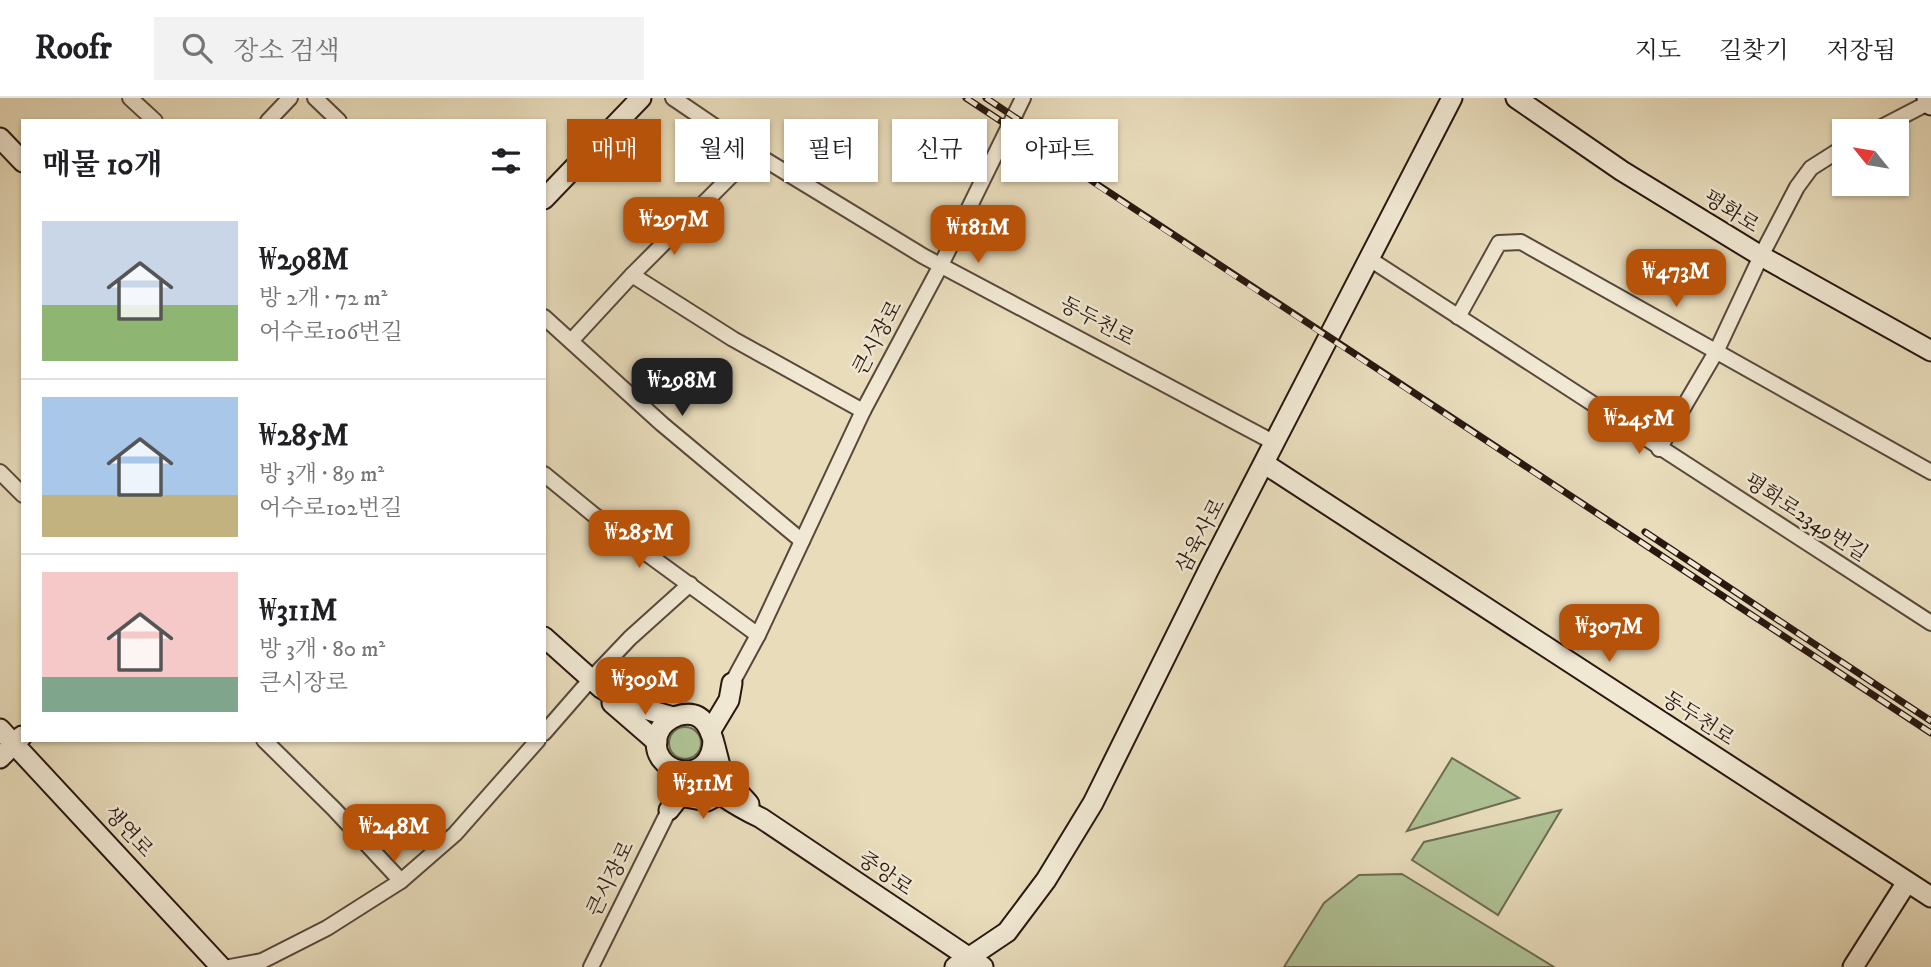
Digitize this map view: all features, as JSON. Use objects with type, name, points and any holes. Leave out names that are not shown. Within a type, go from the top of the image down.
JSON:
[{"type":"street","points":[[130,98],[153,119]]},
{"type":"street","points":[[270,119],[290,98]]},
{"type":"street","points":[[315,98],[336,119]]},
{"type":"street","points":[[546,197],[641,98]]},
{"type":"street","name":"동두천로","points":[[673,98],[704,119]]},
{"type":"street","name":"큰시장로","points":[[733,682],[758,635],[863,411],[941,265],[1023,98]]},
{"type":"street","name":"삼육사로","points":[[969,964],[1007,932],[1046,880],[1093,803],[1209,569],[1452,98]]},
{"type":"street","name":"평화로","points":[[1516,98],[1622,171],[1760,256],[1931,351]]},
{"type":"street","points":[[1897,119],[1929,102]]},
{"type":"street","points":[[0,138],[21,160]]},
{"type":"street","points":[[0,154],[21,174]]},
{"type":"street","points":[[1659,449],[1716,352],[1760,256],[1797,187],[1811,168],[1832,155]]},
{"type":"street","name":"동두천로","points":[[770,163],[941,265],[1275,443]]},
{"type":"street","points":[[572,341],[632,275],[725,182]]},
{"type":"street","points":[[1458,317],[1499,243],[1521,242],[1931,472]]},
{"type":"street","name":"평화로2349번길","points":[[1368,258],[1931,623]]},
{"type":"street","name":"큰시장로","points":[[632,275],[733,339],[863,411]]},
{"type":"street","points":[[546,319],[662,424],[802,541]]},
{"type":"street","name":"동두천로","points":[[1265,464],[1931,897]]},
{"type":"street","points":[[0,472],[21,493]]},
{"type":"street","points":[[546,476],[594,515],[758,635]]},
{"type":"street","points":[[546,731],[596,683],[630,638],[690,584]]},
{"type":"street","points":[[546,640],[596,683],[631,705],[673,717],[682,715],[708,729],[724,776],[761,818]]},
{"type":"street","points":[[674,803],[693,771],[706,762],[713,747],[708,729],[718,704],[733,682]]},
{"type":"street","points":[[596,683],[605,697],[657,743]]},
{"type":"street","points":[[673,717],[662,728],[657,743],[660,757],[670,768],[677,771],[693,771],[706,784],[761,818]]},
{"type":"street","name":"생연로","points":[[0,729],[19,740],[221,967]]},
{"type":"street","points":[[0,758],[19,740]]},
{"type":"street","points":[[266,742],[334,808],[401,881]]},
{"type":"street","points":[[230,967],[262,961],[316,933],[401,881],[455,834],[536,742]]},
{"type":"street","points":[[670,768],[676,787],[674,803]]},
{"type":"street","points":[[674,803],[708,801],[721,794]]},
{"type":"street","name":"큰시장로","points":[[591,967],[674,803]]},
{"type":"street","name":"중앙로","points":[[761,818],[969,964]]},
{"type":"street","points":[[1853,967],[1907,882]]},
{"type":"green space","points":[[685,727],[697,731],[701,743],[697,755],[685,759],[673,755],[669,743],[673,731]]},
{"type":"green space","points":[[1452,758],[1519,798],[1407,831]]},
{"type":"green space","points":[[1561,810],[1498,915],[1412,860],[1424,842]]},
{"type":"green space","points":[[1402,874],[1554,967],[1284,967],[1324,903],[1359,875]]},
{"type":"railway","points":[[966,98],[1931,733]]},
{"type":"railway","points":[[986,98],[1018,119]]},
{"type":"railway","points":[[1645,532],[1931,721]]}]
